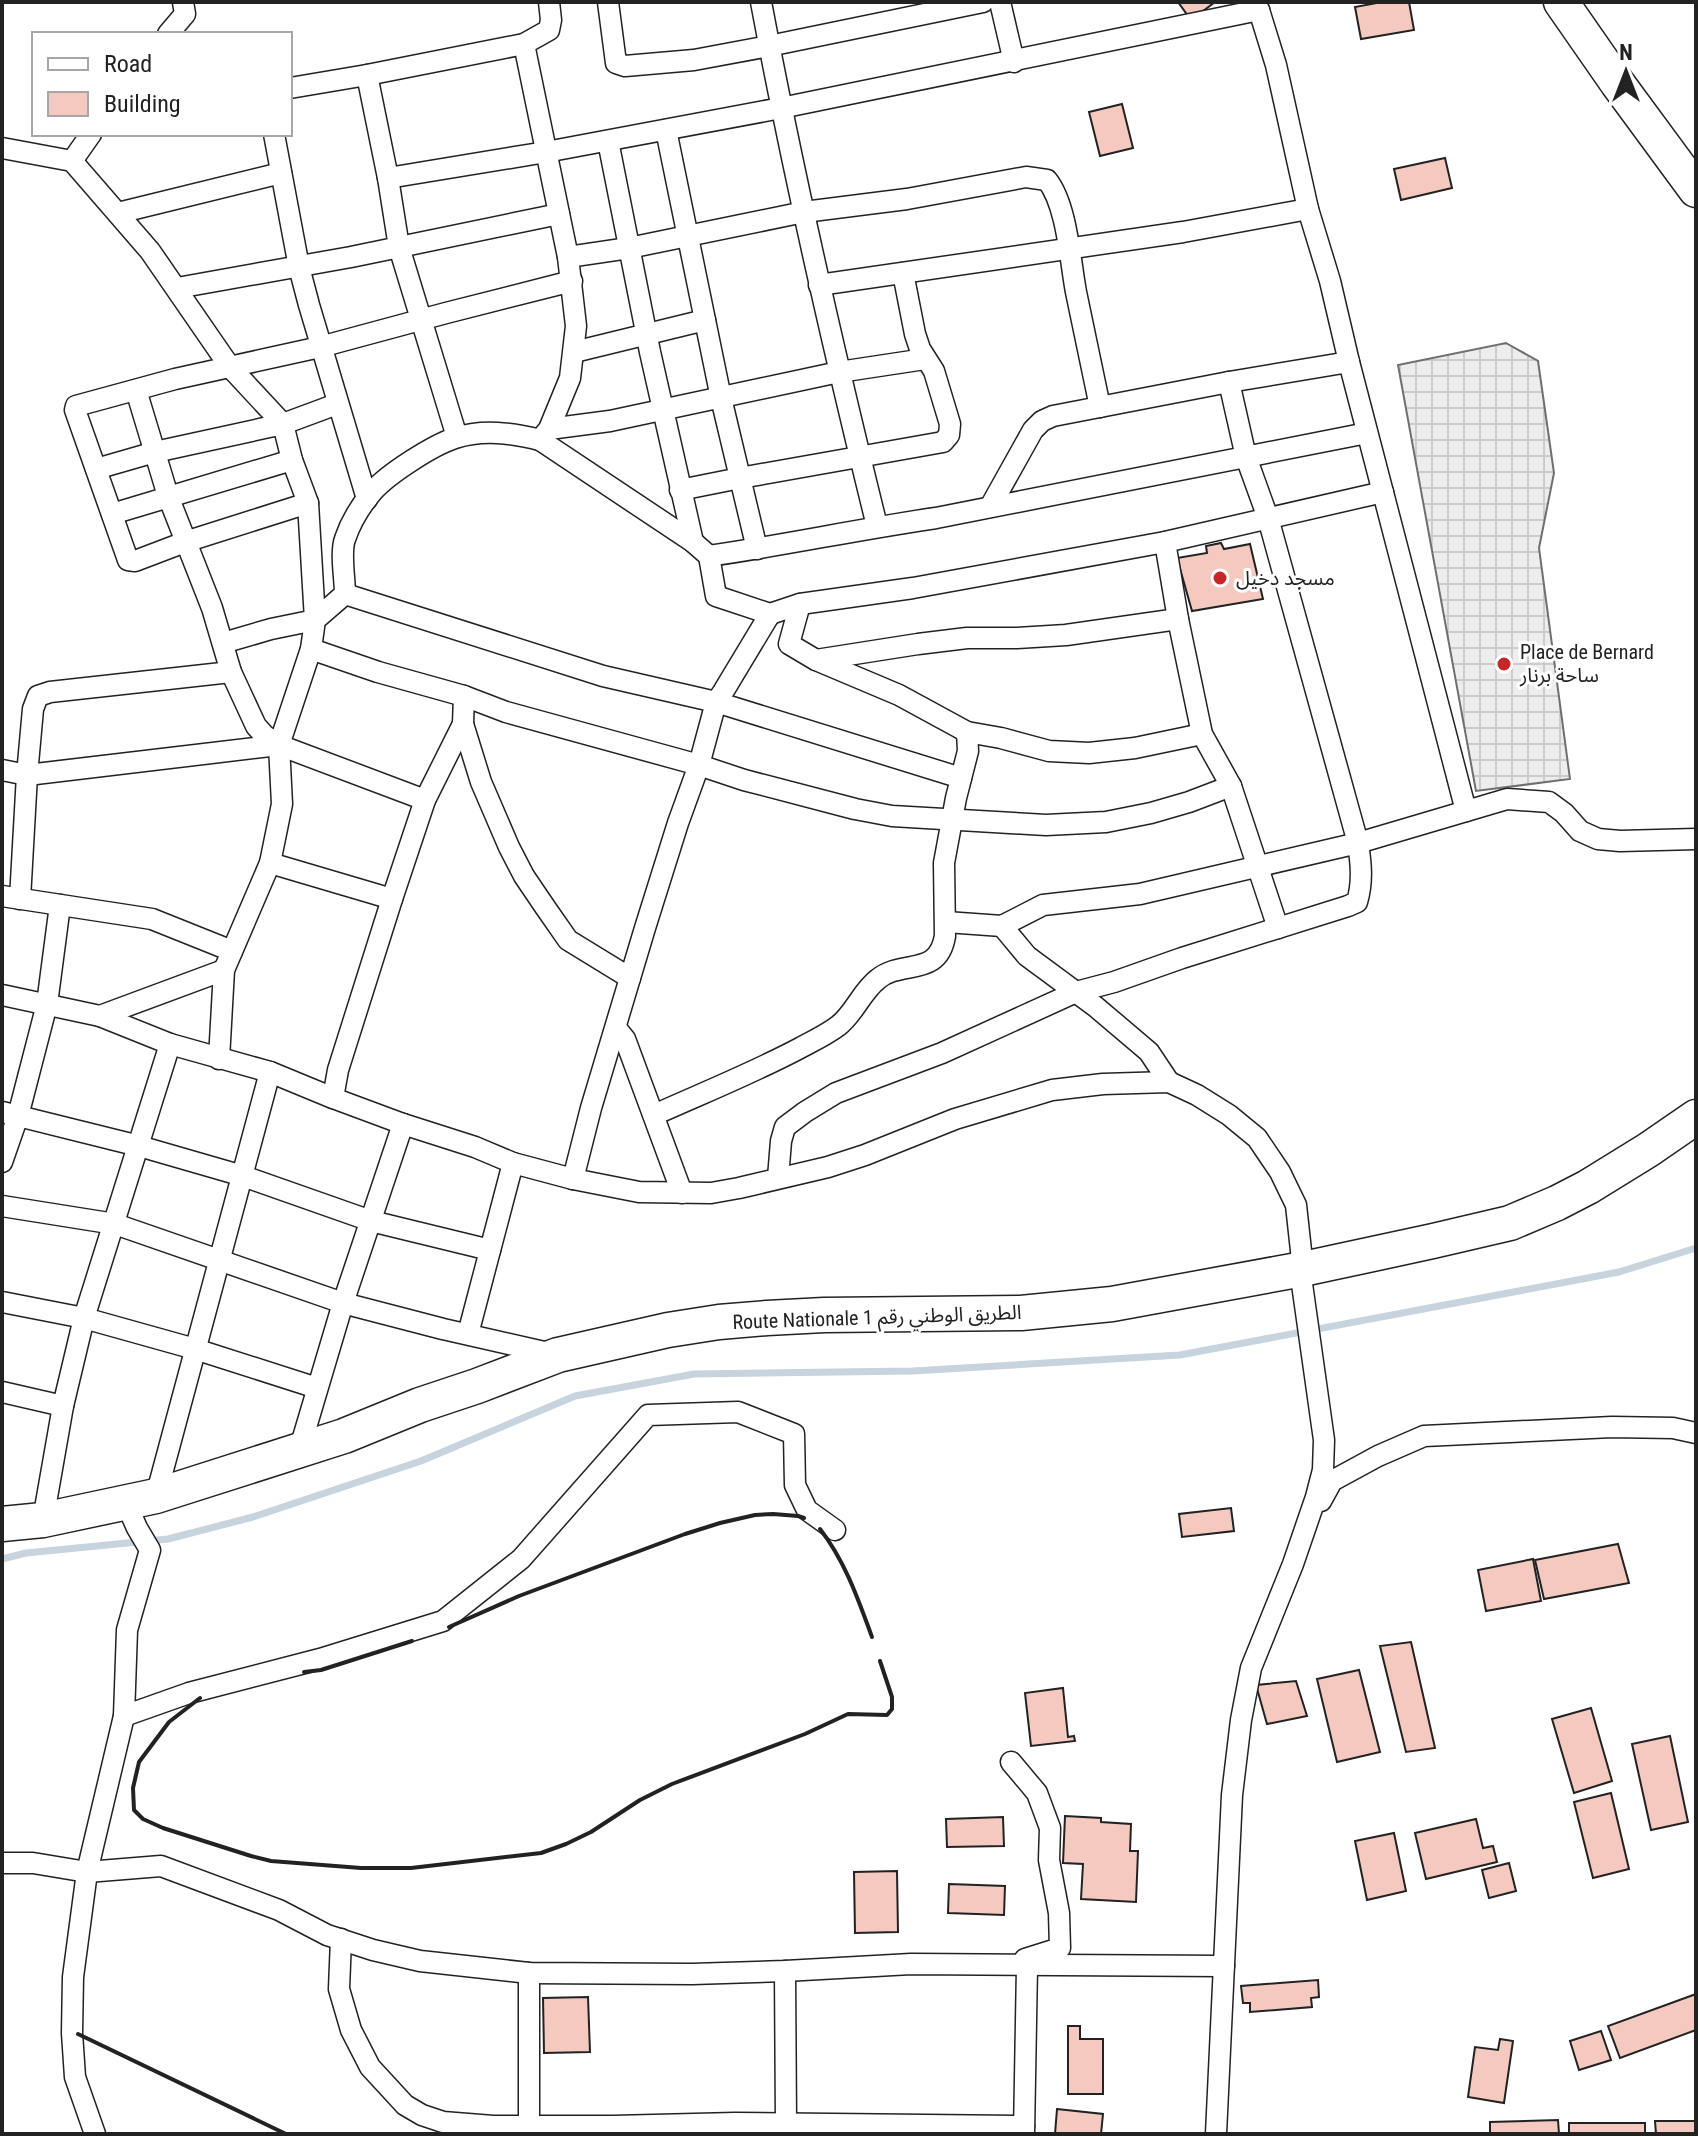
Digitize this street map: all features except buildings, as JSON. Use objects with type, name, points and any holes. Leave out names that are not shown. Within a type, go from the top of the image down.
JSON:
[{"type":"highway","points":[[1561,2],[1696,190]]},
{"type":"highway","name":"Route Nationale الطريق الوطني رقم 1","points":[[2,1524],[43,1520],[141,1499],[299,1451],[558,1355],[643,1335],[719,1322],[824,1315],[1021,1313],[1112,1304],[1303,1277],[1510,1223],[1588,1187],[1696,1117]]},
{"type":"street","points":[[170,32],[185,14],[183,2]]},
{"type":"street","points":[[292,88],[524,44],[549,30],[549,2]]},
{"type":"street","points":[[608,2],[616,63],[620,65],[694,60],[983,2]]},
{"type":"street","points":[[761,2],[819,285],[877,526]]},
{"type":"street","points":[[1000,2],[1014,62]]},
{"type":"street","points":[[388,178],[608,141],[1014,62],[1257,6],[1276,65],[1308,209],[1330,281],[1466,811]]},
{"type":"street","points":[[524,44],[568,257],[576,326],[570,378],[544,434]]},
{"type":"street","points":[[367,75],[399,247],[457,437]]},
{"type":"street","points":[[666,130],[721,398],[757,549]]},
{"type":"street","points":[[72,161],[90,136]]},
{"type":"street","points":[[274,136],[299,267],[367,499]]},
{"type":"street","points":[[608,141],[646,334],[693,542]]},
{"type":"street","points":[[2,148],[72,161],[118,213],[177,288],[230,367],[283,424],[308,503],[315,620],[311,649],[279,745],[282,804],[270,863],[228,960],[219,1059]]},
{"type":"street","points":[[118,213],[281,173]]},
{"type":"street","points":[[568,257],[629,248],[804,212],[907,199],[1026,177],[1047,180],[1055,190],[1065,224],[1100,407]]},
{"type":"street","points":[[819,285],[1183,232],[1308,209]]},
{"type":"street","points":[[177,288],[299,267],[559,214]]},
{"type":"street","points":[[680,490],[943,442],[949,435],[950,424],[934,371],[925,359],[915,334],[903,273]]},
{"type":"street","points":[[308,503],[135,561],[128,560],[76,406],[175,379],[320,347],[572,281]]},
{"type":"street","points":[[574,352],[705,320]]},
{"type":"street","points":[[345,594],[343,542],[357,512],[375,489],[436,445],[457,437],[481,434],[544,434],[839,372],[925,359]]},
{"type":"street","points":[[990,507],[1033,430],[1053,416],[1349,362]]},
{"type":"street","points":[[778,1178],[785,1127],[836,1093],[942,1053],[1076,992],[1357,902],[1361,889],[1358,843],[1268,518],[1246,457],[1229,382]]},
{"type":"street","points":[[136,390],[168,496],[198,570],[231,672],[256,726],[279,745],[425,800]]},
{"type":"street","points":[[96,469],[155,452],[283,424],[337,404]]},
{"type":"street","points":[[709,556],[936,518],[1367,433]]},
{"type":"street","points":[[544,434],[709,556],[716,596],[770,614],[800,604],[913,588],[1165,542],[1383,492]]},
{"type":"street","points":[[112,514],[292,460]]},
{"type":"street","points":[[1165,542],[1202,734],[1231,786],[1278,928]]},
{"type":"street","points":[[223,643],[315,620],[345,594]]},
{"type":"street","points":[[345,594],[603,676],[716,702],[961,778]]},
{"type":"street","points":[[800,604],[789,644],[816,660],[899,695],[967,732],[1049,751],[1089,753],[1135,748],[1202,734]]},
{"type":"street","points":[[573,1179],[630,978],[699,765],[716,702],[770,614]]},
{"type":"street","points":[[816,660],[967,638],[1066,635],[1178,619]]},
{"type":"street","points":[[311,649],[506,712],[744,780],[892,816],[1046,825],[1106,822],[1151,813],[1231,786]]},
{"type":"street","points":[[228,960],[152,919],[11,897],[33,709],[38,696],[50,692],[231,672]]},
{"type":"street","points":[[464,696],[463,724],[481,782],[524,876],[568,940],[630,978]]},
{"type":"street","points":[[333,1098],[338,1070],[425,800],[463,724]]},
{"type":"street","points":[[654,1115],[777,1061],[820,1038],[850,1016],[876,980],[888,973],[927,964],[936,957],[943,948],[946,922],[944,863],[968,751],[967,732]]},
{"type":"street","points":[[2,770],[27,775],[279,745]]},
{"type":"street","points":[[946,922],[1002,926],[1043,905],[1140,894],[1358,843],[1507,799],[1549,802],[1580,831],[1598,839],[1696,839]]},
{"type":"street","points":[[270,863],[392,899]]},
{"type":"street","points":[[2,1162],[10,1114],[47,1004],[60,905]]},
{"type":"street","points":[[1002,926],[1027,956],[1096,1007],[1149,1052],[1169,1082]]},
{"type":"street","points":[[100,1016],[228,960]]},
{"type":"street","points":[[2,995],[100,1016],[170,1044],[270,1072],[513,1163],[639,1192],[711,1193],[778,1178],[840,1163],[955,1119],[1052,1090],[1103,1084],[1169,1082],[1229,1115],[1257,1138],[1280,1172],[1296,1205],[1324,1440],[1323,1470],[1302,1536],[1251,1668],[1241,1720],[1232,1795],[1216,2134]]},
{"type":"street","points":[[616,1028],[625,1039],[682,1193]]},
{"type":"street","points":[[43,1520],[63,1406],[84,1318],[170,1044]]},
{"type":"street","points":[[95,2134],[75,2077],[73,1977],[87,1872],[124,1716],[127,1630],[150,1550],[137,1528],[141,1499],[195,1349],[270,1072]]},
{"type":"street","points":[[10,1114],[243,1176],[371,1221],[490,1250]]},
{"type":"street","points":[[299,1451],[343,1303],[403,1124]]},
{"type":"street","points":[[468,1334],[513,1163]]},
{"type":"street","points":[[2,1206],[115,1224],[343,1303],[558,1355]]},
{"type":"street","points":[[2,1302],[84,1318],[317,1388]]},
{"type":"street","points":[[2,1392],[63,1406]]},
{"type":"street","points":[[124,1716],[189,1693],[320,1659],[443,1621],[521,1559],[648,1415],[738,1412],[794,1434],[795,1485],[807,1510],[835,1530]]},
{"type":"street","points":[[1302,1536],[1332,1481],[1424,1436],[1612,1427],[1673,1428],[1696,1433]]},
{"type":"street","points":[[1005,1965],[1060,1948],[1059,1913],[1049,1860],[1050,1828],[1037,1793],[1011,1762]]},
{"type":"street","points":[[2,1863],[33,1863],[87,1872],[161,1866],[279,1910],[327,1935],[373,1950],[420,1961],[529,1973],[692,1974],[911,1964],[1224,1966]]},
{"type":"street","points":[[341,1939],[339,1989],[351,2030],[370,2067],[405,2105],[422,2115],[443,2122],[493,2126],[786,2124],[1024,2130],[1027,1966]]},
{"type":"street","points":[[785,1971],[786,2124]]},
{"type":"street","points":[[529,1973],[529,2125]]},
{"type":"shaded area","name":"Place de Bernard ساحة برنار","points":[[1506,343],[1538,361],[1554,473],[1539,548],[1570,779],[1476,791],[1398,365]]},
{"type":"waterway","points":[[2,1559],[26,1553],[168,1539],[253,1517],[421,1461],[575,1396],[694,1374],[913,1371],[1180,1355],[1619,1272],[1696,1248]]},
{"type":"wall","points":[[449,1627],[519,1596],[720,1523],[755,1515],[804,1518]]},
{"type":"wall","points":[[820,1529],[844,1567],[872,1637]]},
{"type":"wall","points":[[304,1672],[321,1670],[412,1641]]},
{"type":"wall","points":[[200,1698],[169,1722],[139,1762],[133,1788],[134,1810],[143,1819],[271,1861],[361,1868],[411,1868],[541,1853],[591,1832],[640,1800],[672,1784],[805,1734],[848,1714],[887,1715],[892,1709],[892,1697],[880,1661]]},
{"type":"wall","points":[[78,2034],[286,2134]]},
{"type":"place","name":"مسجد دخيل","points":[[1220,578]]},
{"type":"place","name":"Place de Bernard ساحة برنار","points":[[1504,664]]}]
